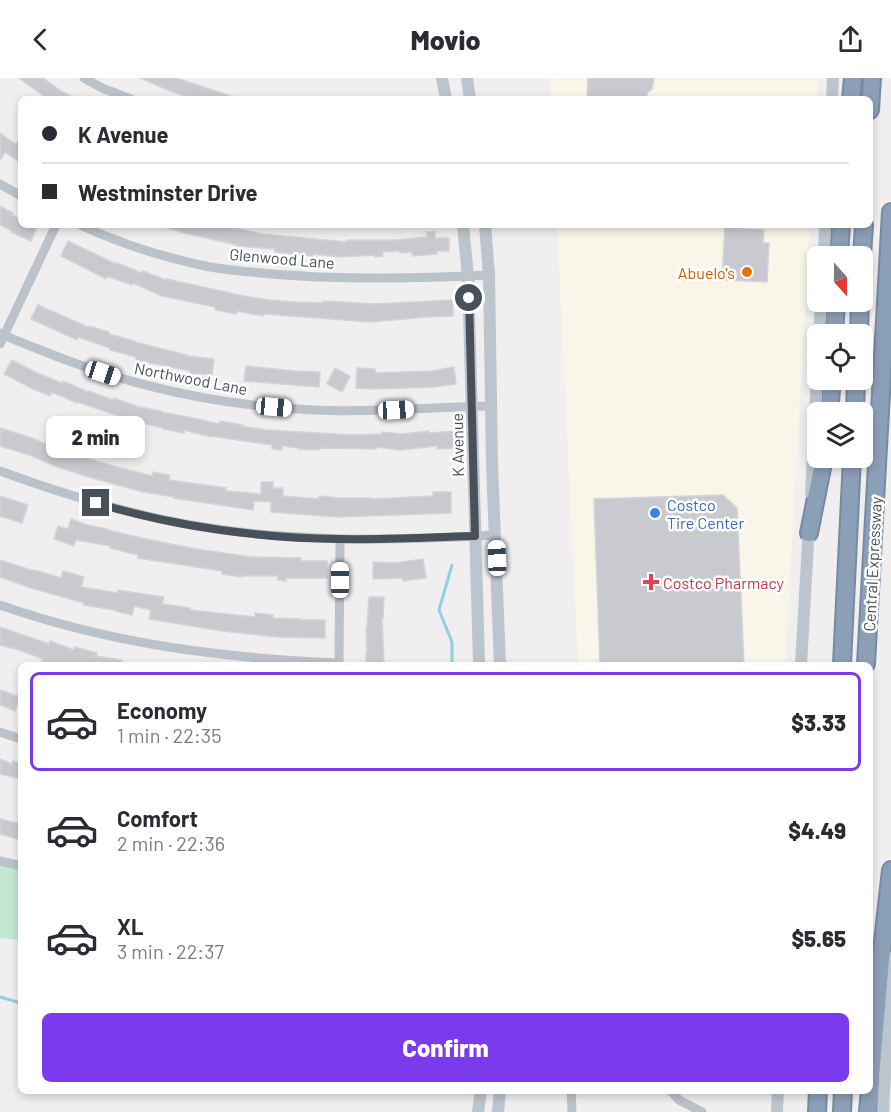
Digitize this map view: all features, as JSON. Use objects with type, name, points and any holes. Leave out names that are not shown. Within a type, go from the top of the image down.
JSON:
[{"type":"highway","points":[[851,96],[853,78]]},
{"type":"highway","points":[[871,96],[872,78]]},
{"type":"highway","name":"Central Expressway","points":[[866,662],[891,212]]},
{"type":"highway","points":[[840,246],[841,228]]},
{"type":"highway","points":[[863,246],[864,228]]},
{"type":"highway","points":[[809,533],[822,468]]},
{"type":"highway","name":"Central Expressway","points":[[842,662],[852,468]]},
{"type":"highway","points":[[873,1054],[891,870]]},
{"type":"highway","points":[[817,1112],[818,1094]]},
{"type":"highway","points":[[842,1112],[843,1094]]},
{"type":"highway","points":[[868,1112],[870,1094]]},
{"type":"main road","points":[[442,78],[445,96]]},
{"type":"main road","points":[[467,78],[470,96]]},
{"type":"main road","points":[[832,96],[833,78]]},
{"type":"main road","name":"K Avenue","points":[[463,228],[468,276],[479,662]]},
{"type":"main road","points":[[485,228],[489,275],[492,465],[500,662]]},
{"type":"main road","points":[[824,246],[825,228]]},
{"type":"main road","points":[[801,662],[816,390]]},
{"type":"main road","points":[[883,1112],[891,958]]},
{"type":"main road","points":[[478,1112],[480,1094]]},
{"type":"main road","points":[[498,1112],[500,1094]]},
{"type":"main road","points":[[777,1112],[778,1094]]},
{"type":"street","points":[[84,78],[123,96]]},
{"type":"street","points":[[0,184],[18,194]]},
{"type":"street","points":[[1,337],[55,228]]},
{"type":"street","name":"Glenwood Lane","points":[[86,228],[110,239],[164,255],[209,266],[253,273],[410,279],[489,275]]},
{"type":"street","name":"Northwood Lane","points":[[1,337],[122,379],[187,395],[254,406],[314,411],[492,406]]},
{"type":"street","points":[[0,471],[116,509],[168,521],[237,532],[340,539],[496,535]]},
{"type":"street","points":[[339,662],[340,539]]},
{"type":"street","points":[[0,604],[31,616],[152,645],[300,662]]},
{"type":"street","points":[[0,732],[18,738]]},
{"type":"street","points":[[0,861],[18,865]]},
{"type":"street","points":[[571,1094],[572,1112]]},
{"type":"street","points":[[674,1094],[679,1100],[702,1112]]},
{"type":"shaded area","points":[[550,78],[818,78],[817,96],[551,96]]},
{"type":"shaded area","points":[[557,228],[810,228],[807,246],[785,662],[578,662]]},
{"type":"green space","points":[[0,857],[18,862],[18,940],[0,938]]},
{"type":"building","points":[[19,78],[43,78],[71,96],[44,96]]},
{"type":"building","points":[[140,78],[176,78],[231,96],[184,96]]},
{"type":"building","points":[[588,78],[654,78],[652,89],[647,96],[587,96]]},
{"type":"building","points":[[0,133],[16,144],[18,142],[18,161],[5,152],[0,160]]},
{"type":"building","points":[[0,206],[18,218],[18,228],[37,228],[31,241],[0,225]]},
{"type":"building","points":[[167,228],[233,228],[263,234],[347,242],[347,240],[427,237],[427,232],[435,232],[435,238],[449,238],[449,251],[412,256],[412,252],[400,253],[400,251],[382,252],[383,256],[374,257],[374,255],[341,257],[313,254],[313,256],[275,252],[275,249],[236,246]]},
{"type":"building","points":[[725,228],[764,230],[763,243],[769,243],[767,282],[722,280]]},
{"type":"building","points":[[68,241],[116,264],[142,273],[143,271],[166,280],[244,296],[297,302],[375,304],[453,300],[453,316],[371,322],[264,314],[263,316],[237,311],[236,314],[215,310],[215,307],[162,296],[133,283],[132,285],[107,276],[106,279],[61,256]]},
{"type":"building","points":[[38,305],[88,327],[135,342],[187,356],[214,359],[212,375],[190,373],[190,371],[136,360],[136,357],[110,350],[110,348],[78,337],[77,340],[31,319]]},
{"type":"building","points":[[12,360],[62,383],[63,381],[113,400],[114,398],[139,407],[219,424],[220,421],[266,430],[354,435],[382,434],[382,432],[402,434],[457,431],[458,448],[437,449],[437,446],[400,450],[376,447],[376,449],[320,448],[320,450],[282,446],[282,450],[272,449],[272,445],[211,437],[184,430],[184,433],[163,429],[77,403],[52,392],[50,396],[31,388],[4,374]]},
{"type":"building","points":[[246,366],[320,372],[319,387],[244,381]]},
{"type":"building","points":[[454,367],[456,384],[434,387],[356,388],[357,368],[375,369],[375,373],[432,371]]},
{"type":"building","points":[[335,368],[350,376],[342,392],[327,384]]},
{"type":"building","points":[[0,428],[32,438],[64,452],[121,468],[152,476],[153,472],[170,475],[169,480],[226,488],[226,491],[261,494],[261,482],[273,482],[273,488],[283,488],[283,496],[319,499],[319,496],[371,499],[433,496],[433,492],[451,492],[451,513],[339,517],[271,512],[271,502],[254,501],[253,510],[174,498],[89,477],[0,446]]},
{"type":"building","points":[[723,495],[737,508],[744,662],[600,662],[594,499]]},
{"type":"building","points":[[0,496],[28,505],[22,523],[0,516]]},
{"type":"building","points":[[71,519],[141,538],[196,549],[251,557],[327,561],[327,578],[286,578],[286,581],[278,580],[278,576],[242,577],[222,574],[222,571],[138,558],[138,555],[110,548],[111,546],[76,540],[74,546],[54,539],[58,526],[68,529]]},
{"type":"building","points":[[423,559],[426,578],[403,581],[403,578],[373,579],[373,562],[395,563]]},
{"type":"building","points":[[0,560],[61,578],[63,571],[84,577],[81,587],[164,597],[162,604],[190,608],[190,610],[255,617],[255,613],[273,615],[273,618],[325,620],[325,638],[278,637],[222,631],[149,619],[151,610],[134,606],[132,615],[84,605],[84,603],[0,577]]},
{"type":"building","points":[[369,597],[384,597],[382,618],[384,662],[366,662]]},
{"type":"building","points":[[0,627],[49,644],[50,641],[74,650],[75,647],[97,653],[96,656],[122,660],[122,662],[45,662],[42,661],[43,659],[0,645]]},
{"type":"building","points":[[0,690],[18,696],[15,711],[0,705]]},
{"type":"building","points":[[0,759],[12,764],[13,761],[18,762],[18,778],[0,774]]},
{"type":"building","points":[[0,819],[18,823],[18,839],[0,834]]},
{"type":"waterway","points":[[452,565],[439,610],[452,642],[452,662]]},
{"type":"waterway","points":[[0,997],[18,1002]]},
{"type":"place","name":"Abuelo's","points":[[747,272]]},
{"type":"place","name":"Costco Tire Center","points":[[655,513]]},
{"type":"place","name":"Costco Pharmacy","points":[[651,582]]},
{"type":"route","points":[[96,503],[168,521],[237,532],[340,539],[475,536],[469,298]]}]
